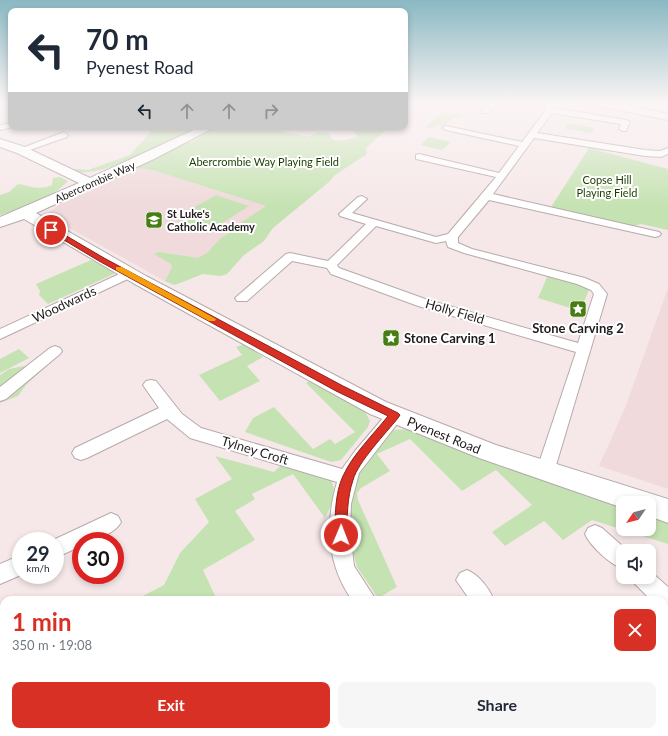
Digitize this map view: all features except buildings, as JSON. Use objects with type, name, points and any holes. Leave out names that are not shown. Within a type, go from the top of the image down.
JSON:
[{"type":"street","points":[[21,150],[60,137]]},
{"type":"street","name":"Abercrombie Way","points":[[0,222],[25,213],[187,137]]},
{"type":"street","points":[[489,137],[525,145]]},
{"type":"street","points":[[362,199],[344,214],[436,240],[452,237],[487,196],[530,137]]},
{"type":"street","points":[[547,137],[645,153],[661,154],[668,151]]},
{"type":"street","points":[[0,143],[21,150],[90,183]]},
{"type":"street","points":[[419,157],[502,176]]},
{"type":"street","points":[[487,196],[655,234]]},
{"type":"street","name":"Pyenest Road","points":[[25,213],[72,243],[340,389],[395,415],[498,456],[621,496]]},
{"type":"street","points":[[331,265],[373,223]]},
{"type":"street","points":[[452,237],[452,245],[468,251],[581,281],[595,287],[601,294],[545,472]]},
{"type":"street","name":"Holly Field","points":[[242,298],[290,257],[331,265],[336,271],[346,276],[412,297],[423,302],[583,350]]},
{"type":"street","name":"Woodwards","points":[[0,335],[128,274]]},
{"type":"street","points":[[0,395],[55,351]]},
{"type":"street","name":"Tylney Croft","points":[[151,385],[168,411],[180,423],[196,433],[347,478]]},
{"type":"street","points":[[80,453],[168,411]]},
{"type":"street","points":[[362,596],[344,567],[341,543],[341,509],[347,478],[358,461],[395,415]]},
{"type":"street","points":[[656,507],[668,511]]},
{"type":"street","points":[[64,544],[111,522]]},
{"type":"street","points":[[596,534],[616,553]]},
{"type":"street","points":[[0,574],[12,569]]},
{"type":"street","points":[[467,580],[480,596]]},
{"type":"street","points":[[649,584],[662,596]]},
{"type":"shaded area","name":"St Luke's Catholic Academy","points":[[144,165],[276,203],[209,266],[172,285],[46,215],[61,203]]},
{"type":"shaded area","points":[[668,288],[668,489],[599,466],[625,408]]},
{"type":"green space","points":[[146,137],[176,137],[135,157],[101,170],[86,172],[73,171],[75,169],[88,170],[130,155]]},
{"type":"green space","name":"Abercrombie Way Playing Field","points":[[199,137],[331,137],[332,139],[340,141],[356,137],[378,137],[366,148],[367,154],[335,175],[329,182],[273,228],[264,241],[244,255],[227,274],[220,276],[203,274],[175,285],[165,281],[172,267],[171,264],[154,254],[159,252],[198,258],[207,253],[221,238],[238,228],[242,222],[266,206],[153,170],[139,168],[129,170],[183,143],[191,142]]},
{"type":"green space","points":[[429,137],[451,142],[442,150],[421,145]]},
{"type":"green space","name":"Copse Hill Playing Field","points":[[589,148],[668,169],[668,230],[641,224],[634,226],[551,207]]},
{"type":"green space","points":[[60,177],[68,181],[54,193],[28,206],[0,215],[0,195],[9,192],[18,184],[35,188],[47,187],[52,185],[53,178]]},
{"type":"green space","points":[[216,195],[249,206],[208,232],[174,219]]},
{"type":"green space","points":[[91,260],[113,271],[114,274],[48,304],[39,295],[40,291],[36,284]]},
{"type":"green space","points":[[548,275],[579,284],[589,290],[580,311],[538,298]]},
{"type":"green space","points":[[244,344],[263,357],[247,366],[260,381],[220,401],[199,375],[242,355],[236,347]]},
{"type":"green space","points":[[19,349],[29,358],[0,373],[0,359]]},
{"type":"green space","points":[[45,362],[48,365],[26,385],[18,396],[0,403],[0,375],[9,369]]},
{"type":"green space","points":[[309,381],[364,410],[370,421],[368,427],[341,460],[331,462],[245,432],[253,418],[274,407],[313,449],[330,439],[335,444],[355,432],[306,383]]},
{"type":"green space","points":[[413,429],[616,503],[616,528],[592,520],[563,540],[544,521],[505,546],[492,532],[532,505],[496,470],[462,491],[410,439],[377,454],[390,471],[361,488],[357,493],[358,500],[397,587],[381,596],[377,596],[357,567],[350,539],[352,493],[360,466],[392,430]]},
{"type":"green space","points":[[215,456],[274,472],[283,463],[330,477],[334,489],[334,498],[325,518],[293,474],[252,494],[255,499],[235,511],[255,540],[203,570],[215,596],[143,596],[164,585],[180,553],[209,522],[195,499],[232,479]]},
{"type":"green space","points":[[656,518],[668,522],[668,544],[643,536],[656,536]]},
{"type":"slow traffic","points":[[119,269],[212,319]]},
{"type":"place","name":"St Luke's Catholic Academy","points":[[154,220]]},
{"type":"place","name":"Stone Carving 2","points":[[578,309]]},
{"type":"place","name":"Stone Carving 1","points":[[391,338]]},
{"type":"route","points":[[51,230],[72,243],[340,389],[395,415],[358,461],[347,478],[341,509],[341,535]]}]
